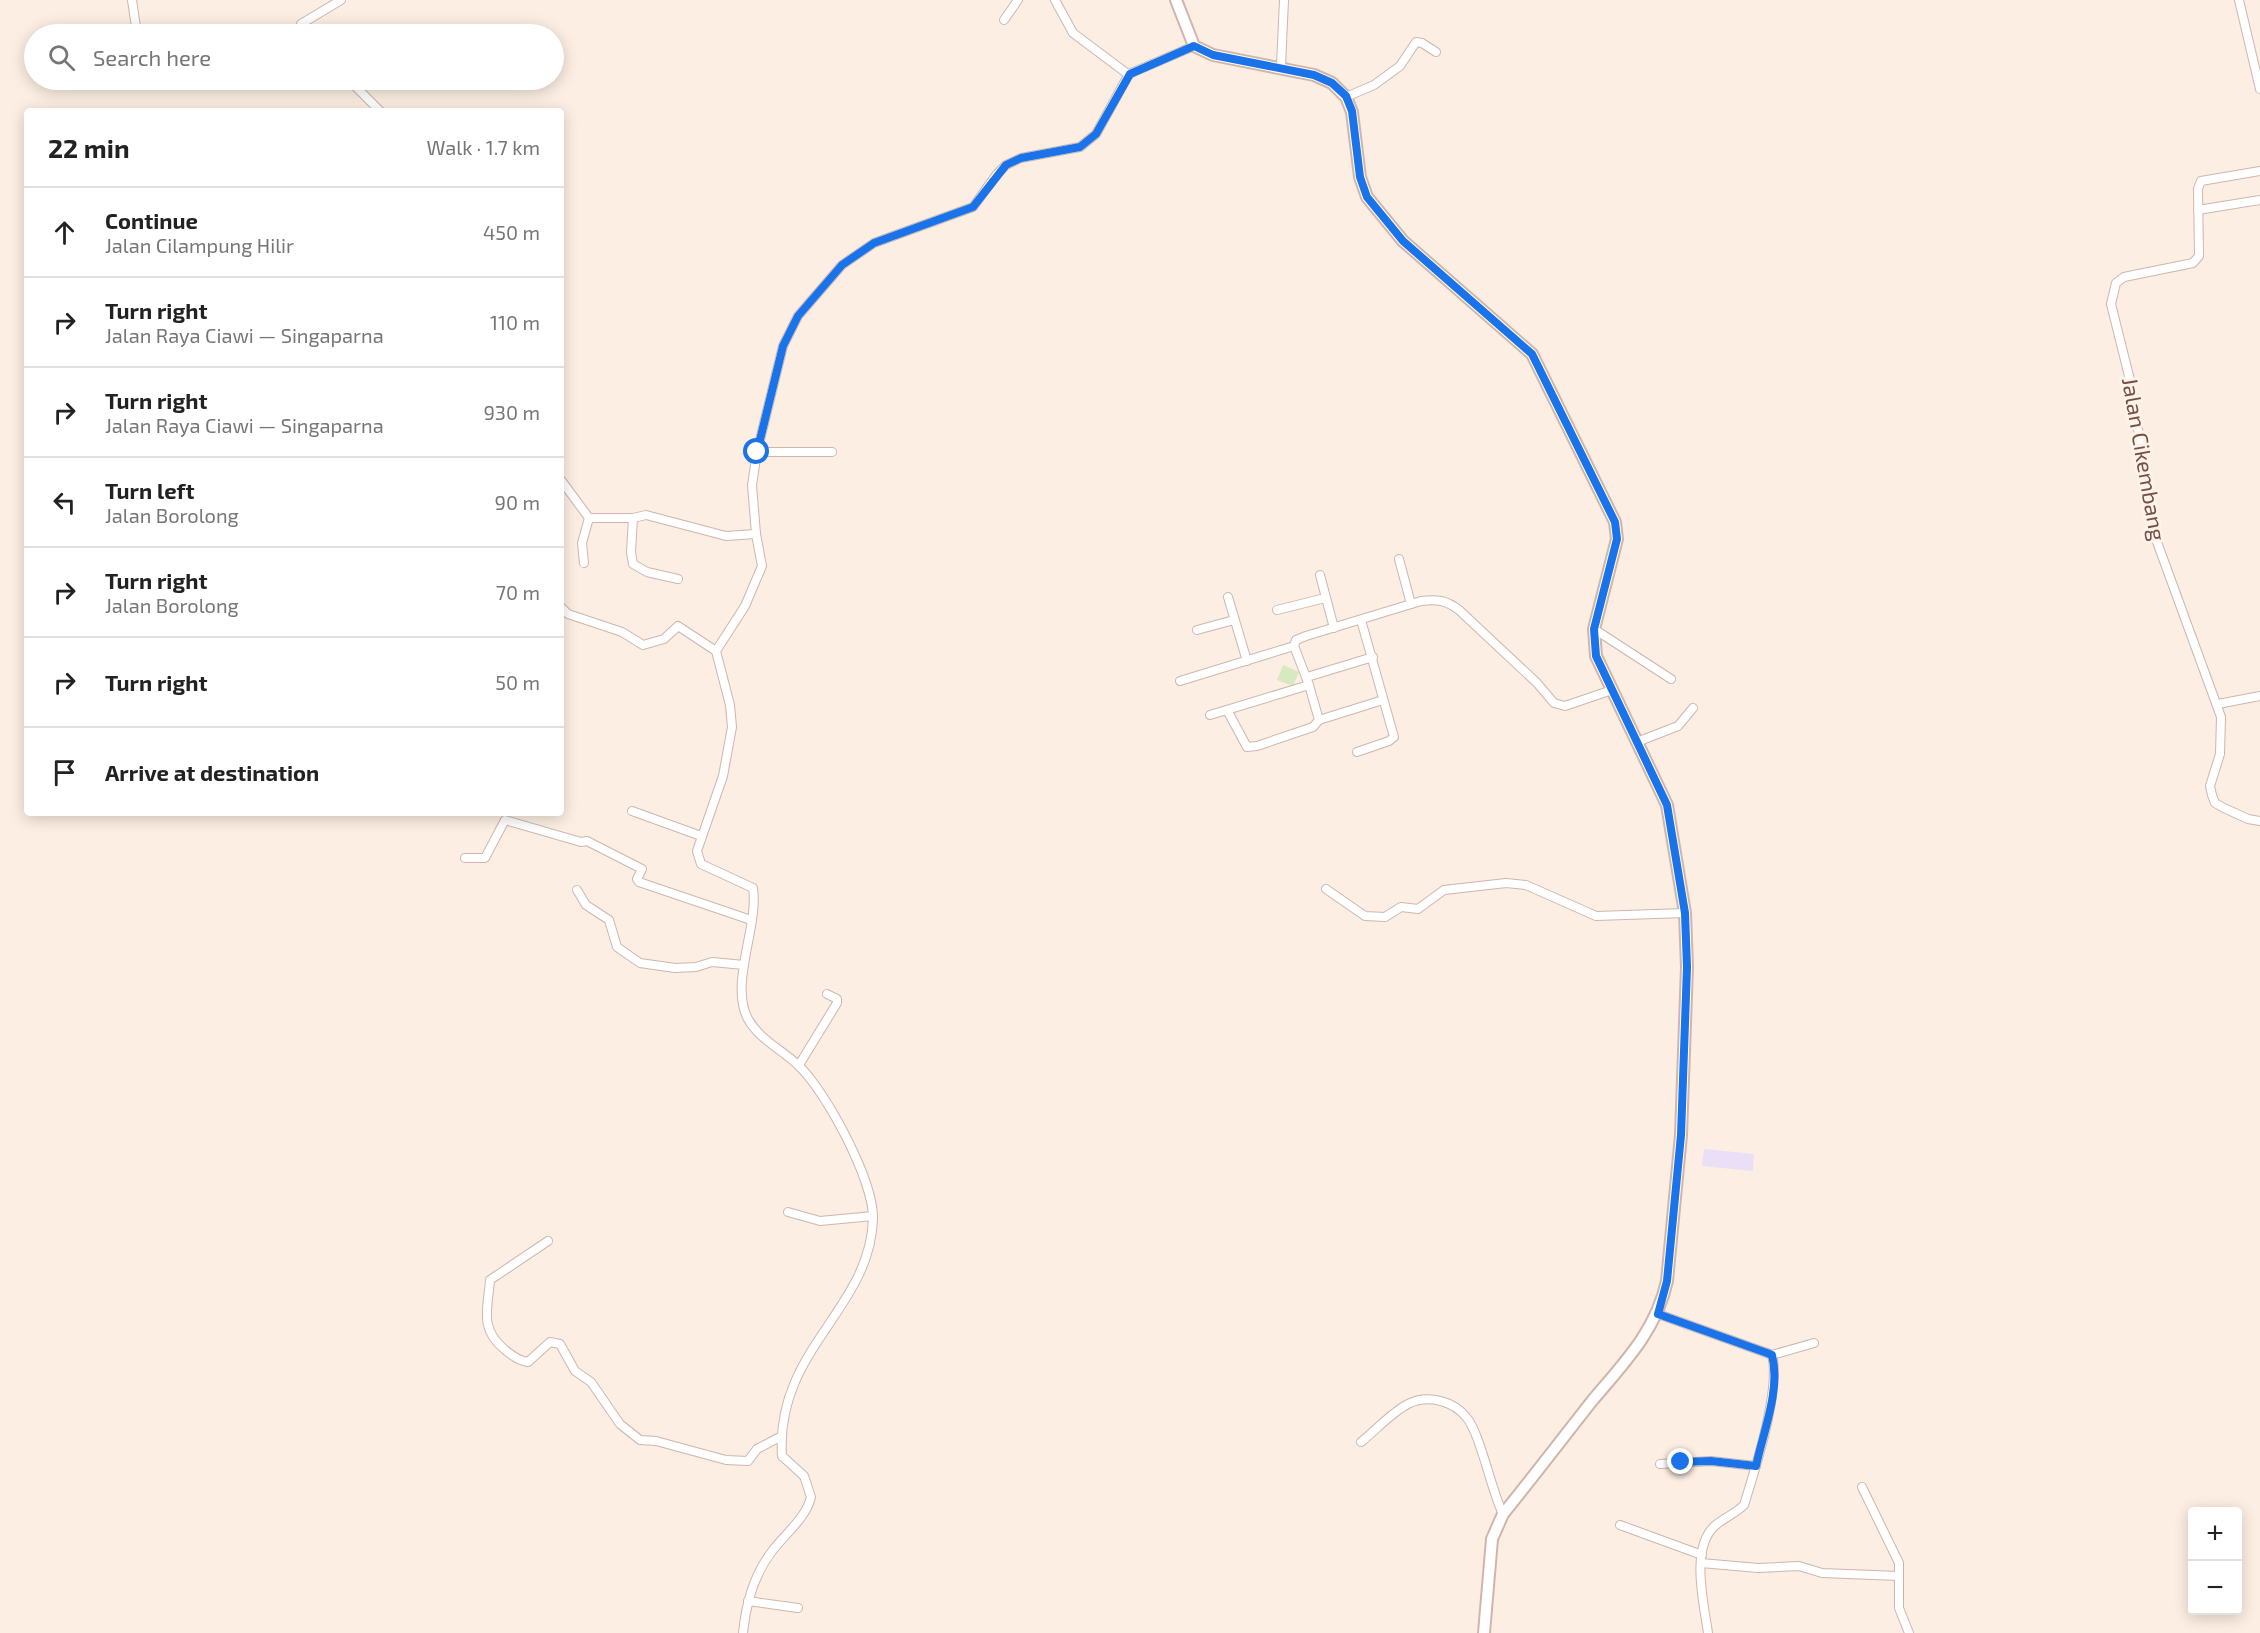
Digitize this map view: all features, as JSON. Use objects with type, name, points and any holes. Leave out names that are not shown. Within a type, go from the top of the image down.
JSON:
[{"type":"main road","points":[[1176,0],[1194,46],[1213,55],[1281,66],[1323,79],[1332,83],[1346,96],[1352,111],[1360,177],[1367,197],[1403,241],[1532,354],[1615,522],[1617,539],[1594,629],[1596,656],[1671,816],[1685,913],[1687,967],[1681,1135],[1667,1281],[1658,1314],[1632,1356],[1503,1514],[1492,1539],[1484,1633]]},
{"type":"street","points":[[132,0],[136,24]]},
{"type":"street","points":[[301,24],[341,0]]},
{"type":"street","points":[[1004,20],[1018,0]]},
{"type":"street","points":[[1054,0],[1073,33],[1129,75]]},
{"type":"street","points":[[1281,66],[1284,0]]},
{"type":"street","points":[[2239,0],[2260,89]]},
{"type":"street","points":[[1346,96],[1374,85],[1400,66],[1416,42],[1436,52]]},
{"type":"street","points":[[716,651],[755,588],[762,566],[756,534],[752,484],[757,452],[783,346],[798,316],[842,265],[874,243],[973,207],[997,174],[1013,162],[1080,147],[1096,134],[1129,75],[1194,46]]},
{"type":"street","points":[[359,90],[377,108]]},
{"type":"street","name":"Jalan Cikembang","points":[[2260,171],[2201,181],[2198,184],[2199,256],[2193,263],[2124,277],[2116,283],[2111,304],[2132,388],[2153,531],[2220,717],[2220,754],[2210,786],[2212,795],[2216,803],[2224,808],[2248,819],[2260,821]]},
{"type":"street","points":[[2198,210],[2260,200]]},
{"type":"street","points":[[757,452],[832,452]]},
{"type":"street","points":[[564,484],[589,518]]},
{"type":"street","points":[[589,518],[633,518],[646,515],[726,536],[756,534]]},
{"type":"street","points":[[584,563],[582,543],[589,518]]},
{"type":"street","points":[[633,518],[630,552],[633,564],[647,572],[678,579]]},
{"type":"street","points":[[1399,560],[1411,604]]},
{"type":"street","points":[[1320,575],[1334,628]]},
{"type":"street","points":[[1228,597],[1247,661]]},
{"type":"street","points":[[1277,610],[1325,598]]},
{"type":"street","points":[[1319,720],[1308,681],[1294,646],[1296,640],[1411,604],[1436,599],[1447,601],[1537,683],[1554,704],[1565,706],[1612,690]]},
{"type":"street","points":[[564,610],[568,614],[622,632],[643,645],[664,639],[678,626],[716,651],[730,705],[732,727],[723,776],[697,851],[701,864],[753,888],[754,906],[744,965],[743,1005],[748,1020],[766,1039],[799,1065],[831,1107],[855,1154],[873,1216],[867,1257],[853,1287],[826,1324],[793,1382],[785,1405],[780,1437],[782,1456],[804,1476],[811,1497],[802,1516],[772,1551],[758,1573],[748,1601],[743,1633]]},
{"type":"street","points":[[1197,630],[1234,620]]},
{"type":"street","points":[[1357,752],[1389,741],[1394,737],[1361,620]]},
{"type":"street","points":[[1594,629],[1671,679]]},
{"type":"street","points":[[1180,681],[1294,646]]},
{"type":"street","points":[[1210,715],[1373,657]]},
{"type":"street","points":[[2217,704],[2260,696]]},
{"type":"street","points":[[1227,710],[1249,748],[1313,728],[1319,720],[1383,700]]},
{"type":"street","points":[[1637,742],[1678,726],[1693,708]]},
{"type":"street","points":[[632,811],[702,837]]},
{"type":"street","points":[[465,858],[485,858],[505,820],[581,842],[587,841],[642,868],[639,882],[751,920]]},
{"type":"street","points":[[1326,889],[1359,913],[1372,917],[1389,915],[1401,907],[1418,909],[1446,890],[1506,883],[1526,885],[1596,916],[1685,913]]},
{"type":"street","points":[[577,890],[586,905],[609,920],[617,947],[639,963],[675,968],[696,967],[712,962],[744,965]]},
{"type":"street","points":[[799,1065],[837,1004],[837,999],[827,994]]},
{"type":"street","points":[[788,1212],[820,1221],[873,1216]]},
{"type":"street","points":[[548,1241],[490,1280],[486,1318],[490,1335],[506,1351],[521,1361],[528,1362],[550,1342],[560,1344],[575,1371],[591,1382],[620,1424],[640,1440],[656,1441],[726,1460],[747,1461],[758,1449],[780,1437]]},
{"type":"street","points":[[1658,1314],[1772,1355],[1814,1344]]},
{"type":"street","points":[[1708,1633],[1701,1559],[1708,1536],[1716,1524],[1744,1505],[1756,1466],[1773,1389],[1772,1355]]},
{"type":"street","points":[[1361,1442],[1406,1404],[1418,1400],[1434,1399],[1449,1403],[1469,1420],[1503,1514]]},
{"type":"street","points":[[1660,1464],[1711,1461],[1756,1466]]},
{"type":"street","points":[[1862,1487],[1896,1557],[1899,1575],[1899,1608],[1909,1633]]},
{"type":"street","points":[[1620,1525],[1701,1559],[1758,1568],[1799,1566],[1822,1572],[1899,1575]]},
{"type":"street","points":[[748,1601],[798,1608]]},
{"type":"shaded area","points":[[1704,1149],[1754,1154],[1753,1171],[1702,1166]]},
{"type":"green space","points":[[1283,665],[1299,672],[1293,686],[1277,680]]},
{"type":"route","points":[[757,452],[783,346],[798,316],[842,265],[874,243],[973,207],[980,202],[986,188],[1006,165],[1021,158],[1080,147],[1096,134],[1130,74],[1194,46],[1213,55],[1281,66],[1314,75],[1332,83],[1346,96],[1352,111],[1360,177],[1367,197],[1403,241],[1532,354],[1615,522],[1617,539],[1594,629],[1596,656],[1671,816],[1685,913],[1687,967],[1681,1135],[1667,1281],[1658,1314],[1772,1355],[1774,1364],[1773,1389],[1756,1466],[1711,1461],[1681,1462]]}]
